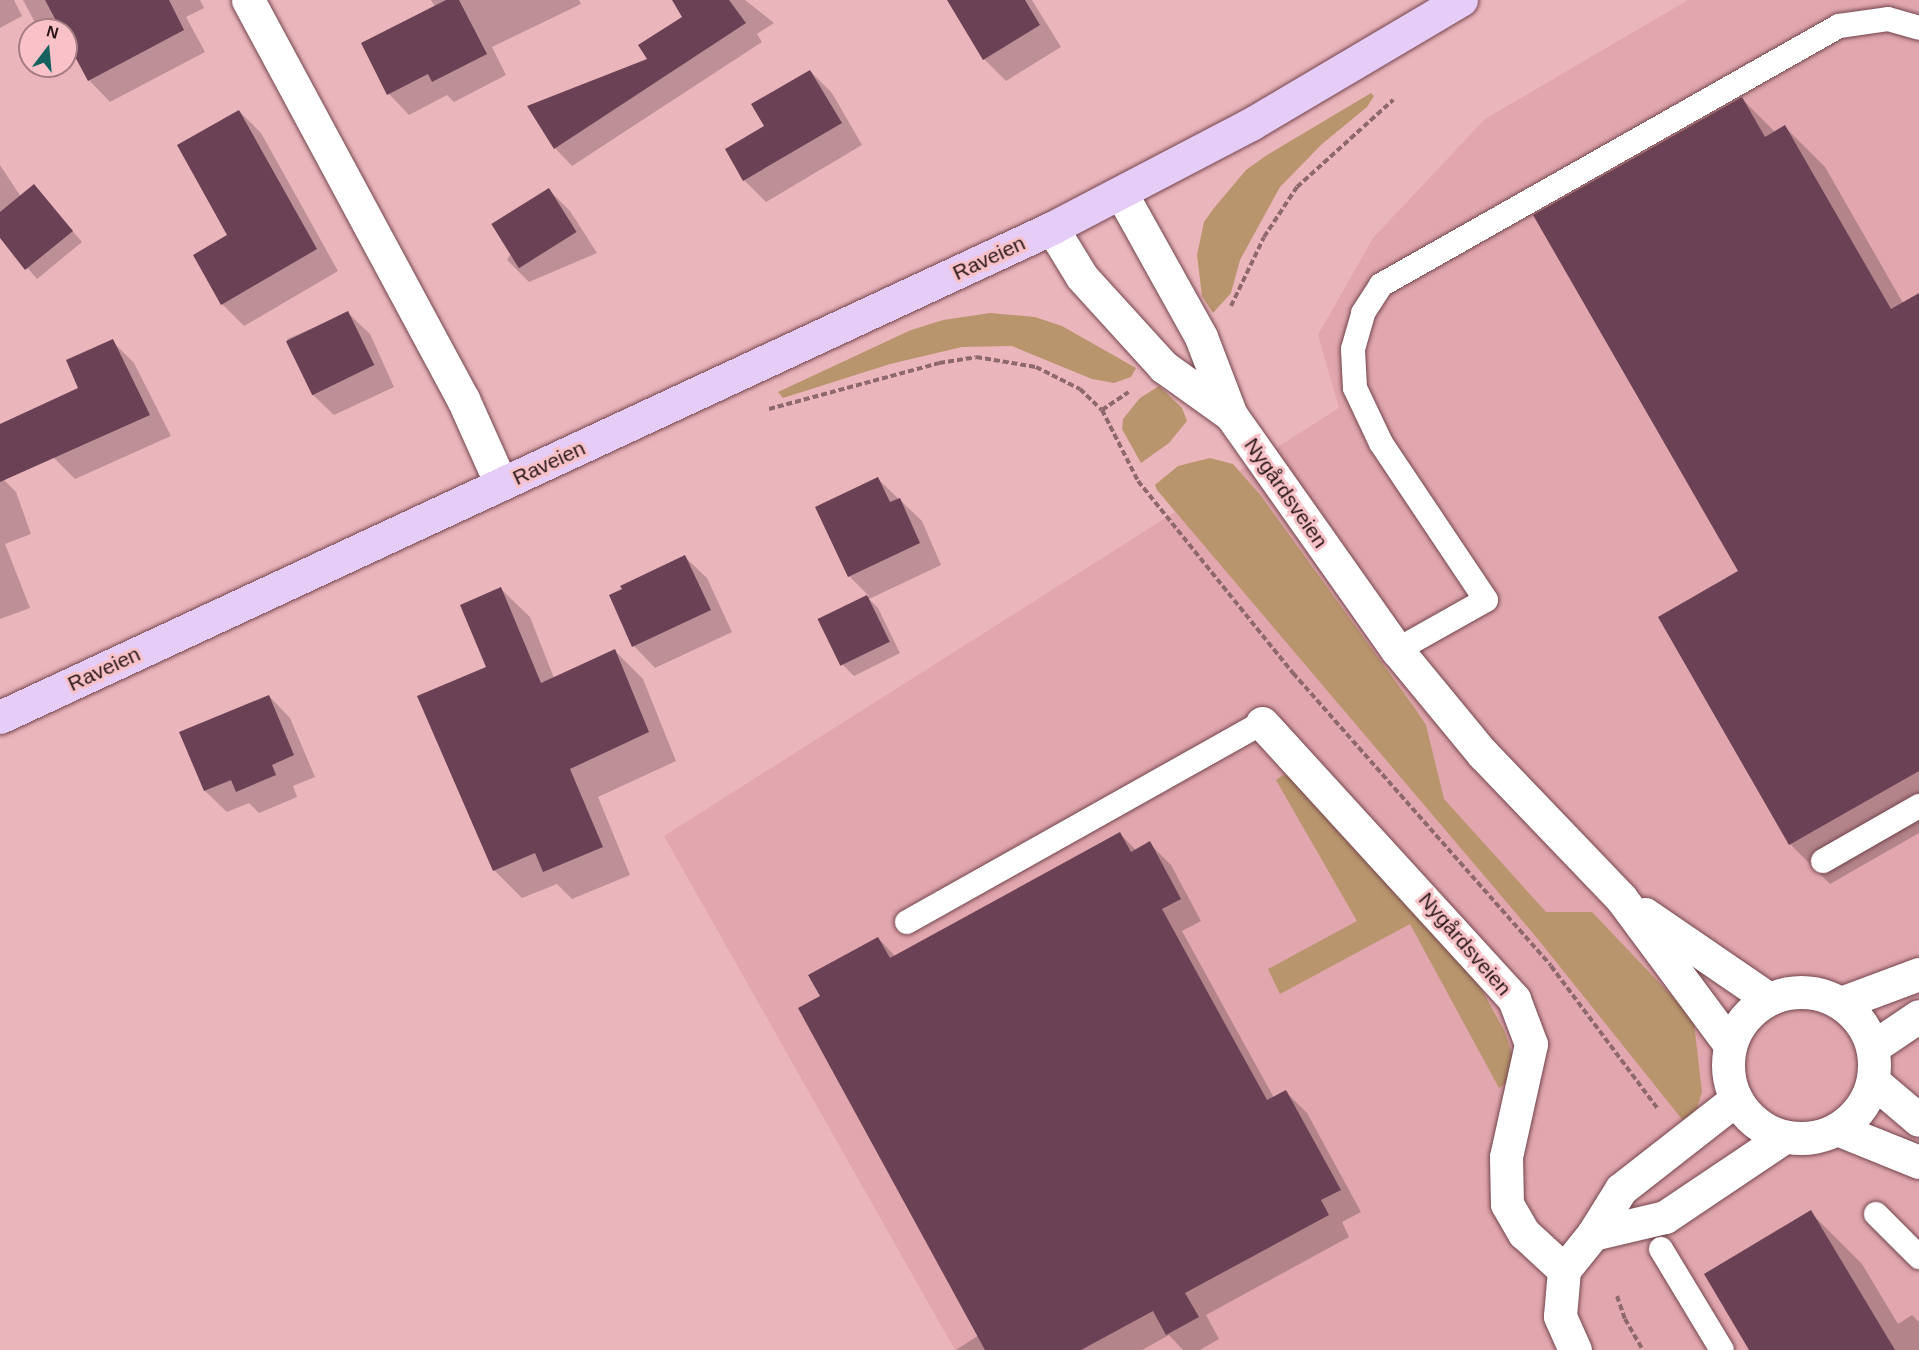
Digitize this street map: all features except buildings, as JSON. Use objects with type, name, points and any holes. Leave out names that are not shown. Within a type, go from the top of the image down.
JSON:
[{"type":"main road","name":"Raveien","points":[[0,717],[1052,228],[1261,119],[1461,0]]},
{"type":"street","name":"Raveien","points":[[248,0],[463,399],[501,484]]},
{"type":"street","name":"Nygårdsveien","points":[[1121,193],[1201,337],[1231,415],[1397,650],[1482,753],[1621,898],[1731,1045]]},
{"type":"street","name":"Nygårdsveien","points":[[1052,228],[1082,277],[1164,367],[1231,415]]},
{"type":"street","name":"Nygårdsveien","points":[[1262,723],[1514,999],[1531,1044],[1506,1157],[1507,1204],[1524,1233],[1563,1270]]},
{"type":"street","name":"Nygårdsveien","points":[[1621,898],[1769,999]]},
{"type":"street","points":[[1841,1003],[1919,974]]},
{"type":"street","points":[[1809,992],[1841,1003],[1861,1022],[1873,1047],[1873,1082],[1853,1117],[1837,1129],[1817,1137],[1784,1137],[1753,1120],[1736,1099],[1728,1065],[1731,1045],[1738,1026],[1769,999],[1809,992]]},
{"type":"street","points":[[1873,1047],[1919,1016]]},
{"type":"street","points":[[1873,1082],[1919,1120]]},
{"type":"street","points":[[1575,1350],[1560,1316],[1563,1270],[1593,1234],[1621,1189],[1736,1099]]},
{"type":"street","points":[[1837,1129],[1919,1162]]},
{"type":"street","points":[[1593,1234],[1665,1217],[1784,1137]]},
{"type":"lane","points":[[1397,650],[1486,600],[1381,443],[1355,387],[1353,349],[1363,313],[1381,285],[1839,26],[1888,19],[1919,28]]},
{"type":"lane","points":[[907,922],[1262,723]]},
{"type":"lane","points":[[1823,861],[1919,806]]},
{"type":"lane","points":[[1876,1214],[1919,1257]]},
{"type":"lane","points":[[1661,1249],[1722,1350]]},
{"type":"path","points":[[1227,315],[1264,237],[1297,187],[1393,100]]},
{"type":"path","points":[[765,410],[939,363],[976,357],[1036,367],[1080,389],[1102,410],[1138,481],[1293,673],[1551,966],[1666,1119]]},
{"type":"path","points":[[1102,410],[1132,391]]},
{"type":"path","points":[[1617,1296],[1625,1319],[1643,1350]]},
{"type":"shaded area","points":[[1688,0],[1919,0],[1919,1350],[955,1350],[664,836],[1339,408],[1318,335],[1373,238],[1485,119]]},
{"type":"shaded area","points":[[1371,93],[1374,96],[1367,107],[1322,144],[1280,187],[1240,260],[1231,293],[1213,313],[1202,296],[1197,255],[1204,222],[1214,208],[1246,170]]},
{"type":"shaded area","points":[[990,313],[1035,317],[1062,326],[1136,368],[1131,377],[1114,383],[1092,379],[1012,346],[962,347],[890,364],[783,398],[778,392],[911,330],[943,320]]},
{"type":"shaded area","points":[[1159,386],[1182,408],[1187,421],[1169,443],[1141,463],[1122,429],[1123,419],[1140,398]]},
{"type":"shaded area","points":[[1210,458],[1233,464],[1261,496],[1414,707],[1426,725],[1444,799],[1546,912],[1592,912],[1685,1010],[1694,1023],[1702,1092],[1695,1114],[1685,1123],[1537,938],[1157,490],[1155,485],[1178,466]]},
{"type":"shaded area","points":[[1283,775],[1288,776],[1477,981],[1505,1032],[1512,1054],[1511,1080],[1499,1088],[1410,924],[1280,994],[1268,969],[1357,921],[1276,780]]}]
